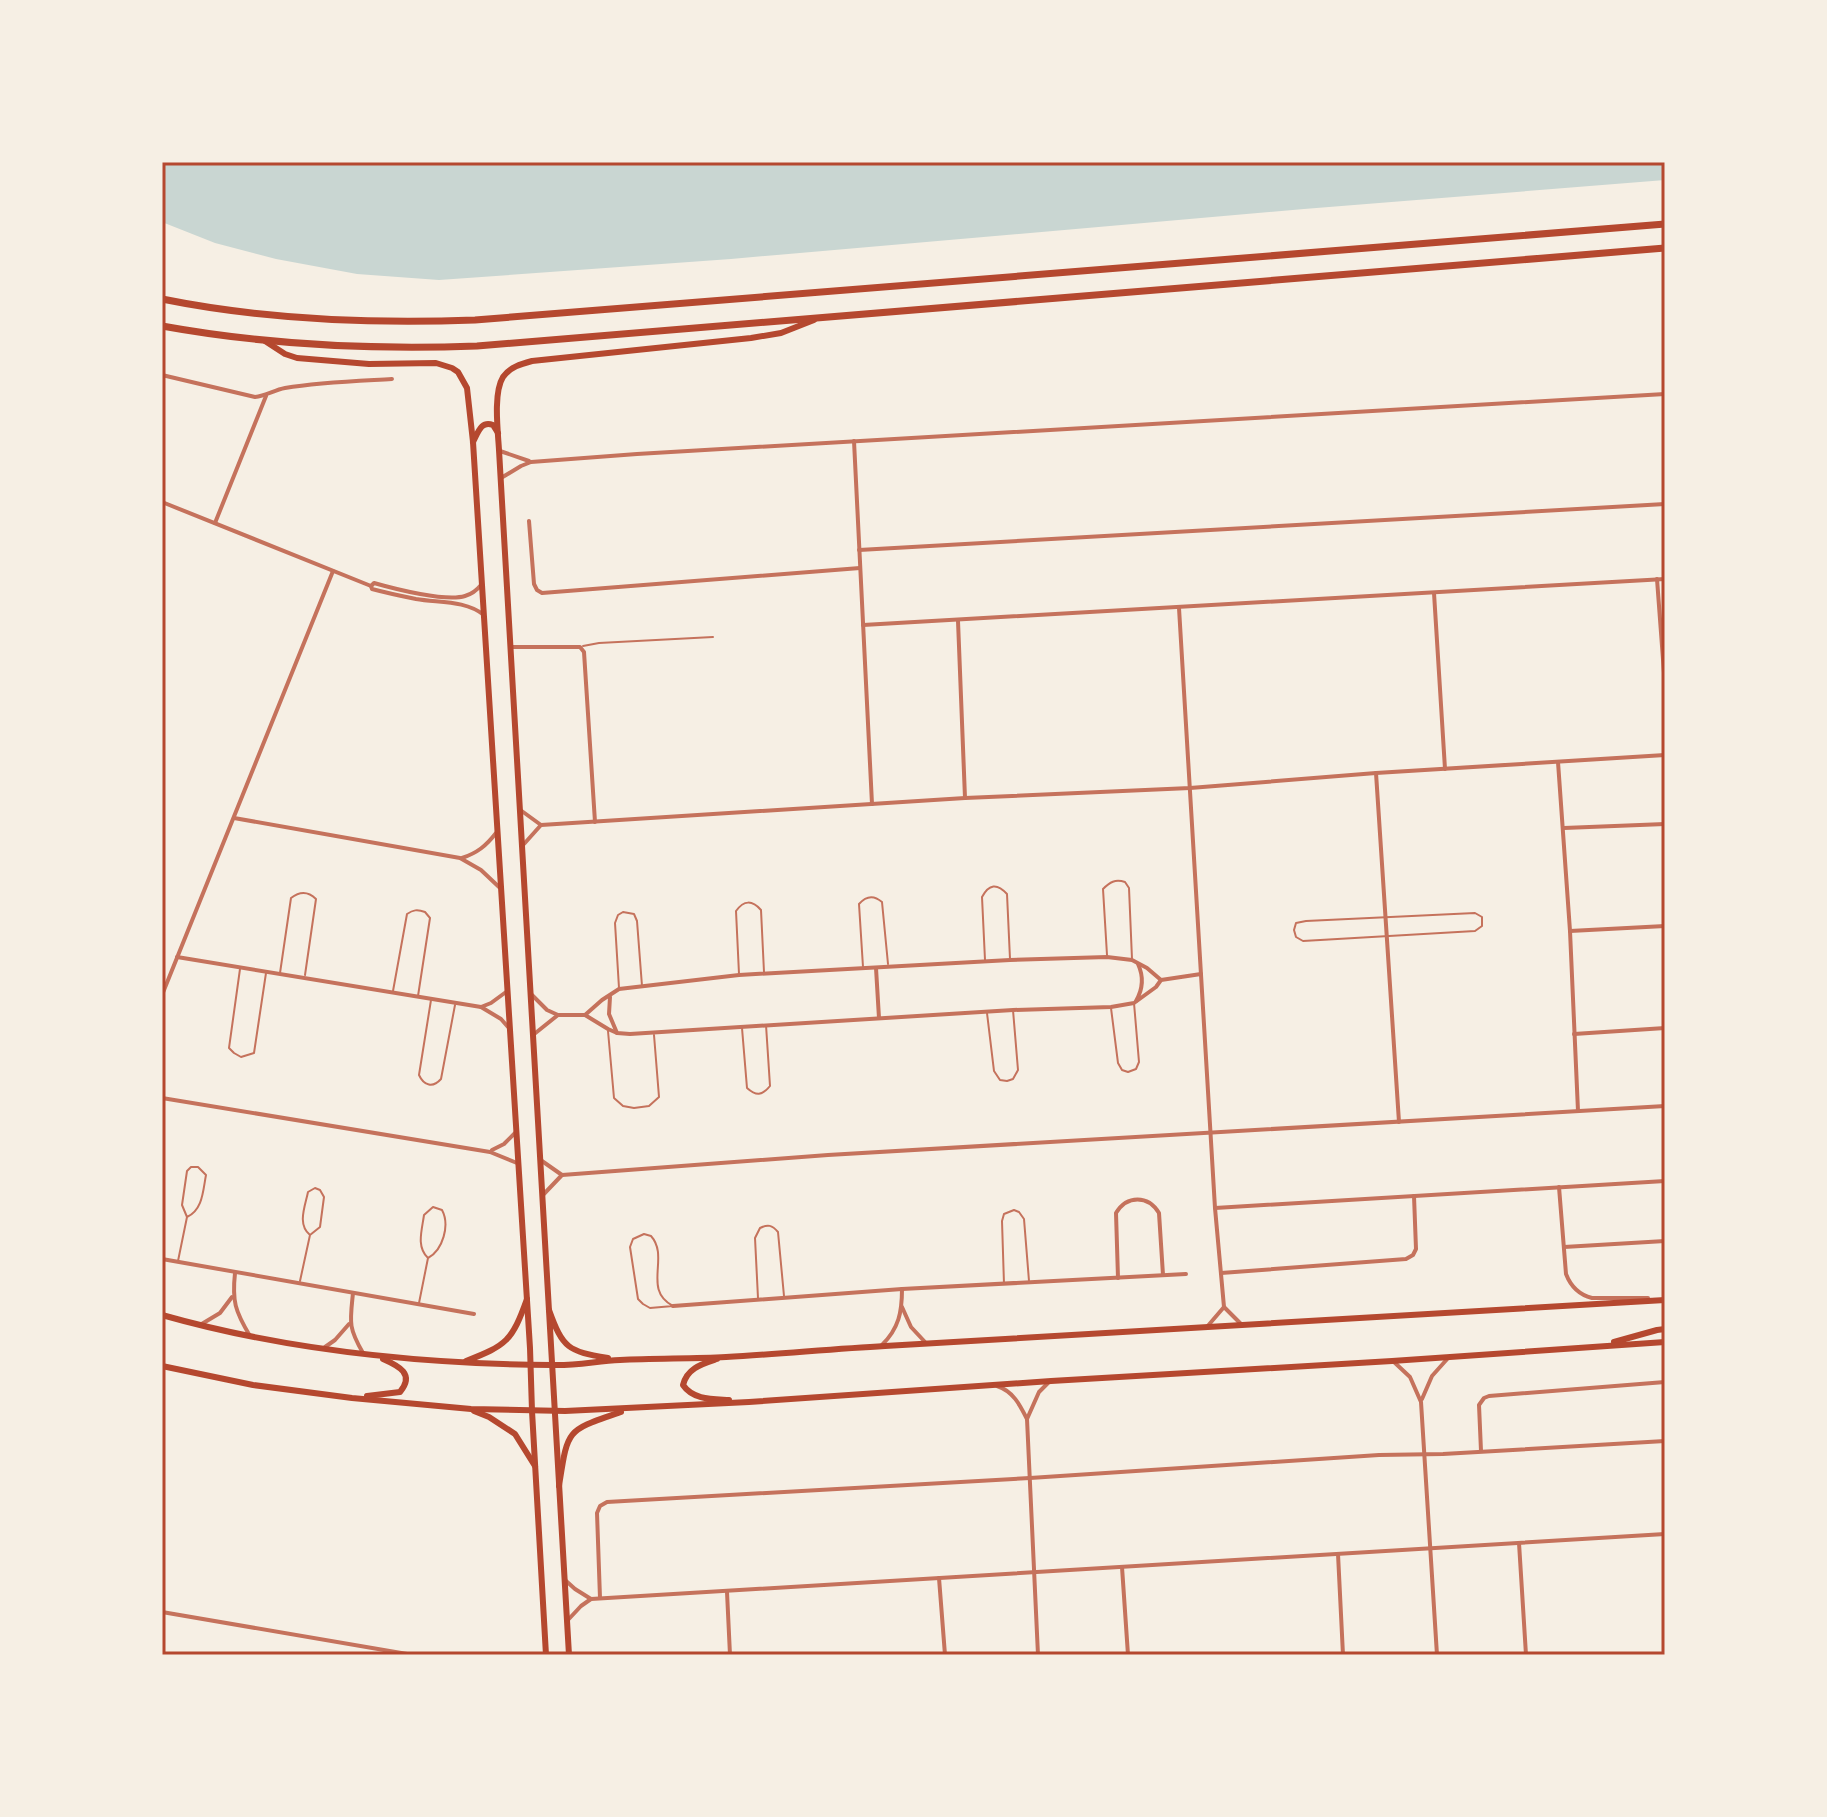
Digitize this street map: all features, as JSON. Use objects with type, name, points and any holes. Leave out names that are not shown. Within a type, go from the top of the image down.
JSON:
[{"type":"highway","points":[[162,299],[232,311],[350,321],[475,320],[1665,224]]},
{"type":"highway","points":[[162,326],[265,341],[362,348],[477,346],[1665,248]]},
{"type":"main road","points":[[569,1655],[498,434],[501,382],[520,364],[532,361],[768,336],[822,318]]},
{"type":"main road","points":[[265,341],[297,358],[369,364],[436,363],[458,372],[467,388],[473,442],[527,1299],[546,1655]]},
{"type":"main road","points":[[473,442],[482,425],[493,425],[498,434]]},
{"type":"main road","points":[[462,1363],[496,1349],[508,1340],[517,1327],[527,1299]]},
{"type":"main road","points":[[162,1315],[250,1336],[365,1355],[462,1363],[551,1365],[1664,1300]]},
{"type":"main road","points":[[549,1310],[564,1344],[575,1351],[615,1360]]},
{"type":"main road","points":[[1603,1345],[1665,1329]]},
{"type":"main road","points":[[162,1366],[253,1385],[352,1398],[471,1409],[627,1410],[1665,1342]]},
{"type":"main road","points":[[352,1398],[392,1394],[400,1392],[406,1385],[402,1369],[377,1356]]},
{"type":"main road","points":[[725,1357],[692,1369],[685,1376],[683,1385],[687,1392],[695,1396],[749,1402]]},
{"type":"main road","points":[[471,1409],[515,1434],[535,1466]]},
{"type":"main road","points":[[559,1486],[565,1445],[573,1432],[583,1425],[627,1410]]},
{"type":"street","points":[[162,375],[255,397],[266,396],[279,389],[392,379]]},
{"type":"street","points":[[501,478],[531,462],[1665,394]]},
{"type":"street","points":[[215,523],[266,396]]},
{"type":"street","points":[[854,441],[872,804]]},
{"type":"street","points":[[499,450],[531,462]]},
{"type":"street","points":[[162,502],[372,589],[462,604],[484,615]]},
{"type":"street","points":[[859,550],[1665,504]]},
{"type":"street","points":[[529,521],[534,584],[542,593],[860,568]]},
{"type":"street","points":[[162,995],[333,571]]},
{"type":"street","points":[[1657,579],[1665,686]]},
{"type":"street","points":[[863,625],[1665,579]]},
{"type":"street","points":[[371,586],[374,583],[456,598],[470,594],[482,585]]},
{"type":"street","points":[[1434,593],[1445,769]]},
{"type":"street","points":[[1179,608],[1215,1208],[1224,1307],[1242,1326]]},
{"type":"street","points":[[958,621],[965,798]]},
{"type":"street","points":[[510,647],[580,647],[585,655],[595,822]]},
{"type":"street","points":[[519,809],[541,825],[965,798],[1190,788],[1665,755]]},
{"type":"street","points":[[1558,762],[1579,1112]]},
{"type":"street","points":[[1376,773],[1399,1122]]},
{"type":"street","points":[[234,818],[460,858],[481,870],[501,888]]},
{"type":"street","points":[[1563,828],[1665,824]]},
{"type":"street","points":[[522,849],[541,825]]},
{"type":"street","points":[[460,858],[485,847],[497,831]]},
{"type":"street","points":[[1570,931],[1665,926]]},
{"type":"street","points":[[177,957],[481,1007],[510,1028]]},
{"type":"street","points":[[585,1015],[619,989],[739,975],[1107,957],[1132,960],[1161,980]]},
{"type":"street","points":[[1134,1003],[1142,981],[1138,964]]},
{"type":"street","points":[[876,968],[879,1018]]},
{"type":"street","points":[[530,993],[547,1010],[558,1015],[585,1015],[617,1033],[654,1033],[1013,1010],[1111,1007],[1134,1003],[1161,980],[1201,974]]},
{"type":"street","points":[[481,1007],[507,991]]},
{"type":"street","points":[[611,994],[609,1014],[617,1033]]},
{"type":"street","points":[[533,1035],[558,1015]]},
{"type":"street","points":[[1574,1034],[1665,1028]]},
{"type":"street","points":[[162,1098],[490,1152],[518,1163]]},
{"type":"street","points":[[540,1159],[562,1175],[815,1156],[1665,1106]]},
{"type":"street","points":[[490,1152],[516,1132]]},
{"type":"street","points":[[542,1196],[562,1175]]},
{"type":"street","points":[[1215,1208],[1665,1181]]},
{"type":"street","points":[[1559,1187],[1568,1279],[1584,1296],[1592,1298],[1664,1300]]},
{"type":"street","points":[[1221,1273],[1406,1259],[1416,1249],[1414,1196]]},
{"type":"street","points":[[1118,1278],[1116,1213],[1126,1202],[1134,1199],[1149,1202],[1159,1213],[1163,1275]]},
{"type":"street","points":[[1564,1247],[1665,1241]]},
{"type":"street","points":[[162,1259],[474,1314]]},
{"type":"street","points":[[235,1273],[233,1295],[240,1319],[250,1336]]},
{"type":"street","points":[[673,1306],[902,1289],[1186,1274]]},
{"type":"street","points":[[881,1346],[897,1327],[902,1289]]},
{"type":"street","points":[[353,1293],[349,1324],[365,1355]]},
{"type":"street","points":[[200,1325],[220,1313],[233,1295]]},
{"type":"street","points":[[902,1307],[911,1327],[927,1344]]},
{"type":"street","points":[[1206,1328],[1224,1307]]},
{"type":"street","points":[[323,1349],[349,1324]]},
{"type":"street","points":[[1421,1402],[1429,1379],[1449,1357]]},
{"type":"street","points":[[1392,1361],[1410,1377],[1421,1402],[1437,1655]]},
{"type":"street","points":[[1038,1655],[1027,1419],[1039,1392],[1051,1381]]},
{"type":"street","points":[[1481,1451],[1479,1405],[1489,1396],[1665,1382]]},
{"type":"street","points":[[991,1385],[1004,1388],[1014,1397],[1027,1419]]},
{"type":"street","points":[[600,1598],[597,1513],[600,1506],[607,1502],[1379,1455],[1665,1441]]},
{"type":"street","points":[[567,1621],[591,1599],[600,1598],[1665,1534]]},
{"type":"street","points":[[1519,1543],[1526,1655]]},
{"type":"street","points":[[1338,1554],[1343,1655]]},
{"type":"street","points":[[1122,1567],[1128,1655]]},
{"type":"street","points":[[939,1578],[945,1655]]},
{"type":"street","points":[[565,1580],[591,1599]]},
{"type":"street","points":[[727,1592],[730,1655]]},
{"type":"street","points":[[162,1612],[413,1655]]},
{"type":"lane","points":[[580,647],[599,643],[713,637]]},
{"type":"lane","points":[[1107,957],[1103,889],[1117,880],[1125,882],[1129,888],[1132,960]]},
{"type":"lane","points":[[985,961],[982,897],[986,889],[993,886],[1002,888],[1007,894],[1010,960]]},
{"type":"lane","points":[[280,974],[291,898],[304,892],[316,899],[304,978]]},
{"type":"lane","points":[[863,968],[859,904],[870,897],[882,902],[888,967]]},
{"type":"lane","points":[[739,975],[736,911],[746,902],[755,904],[761,910],[764,974]]},
{"type":"lane","points":[[393,993],[407,914],[419,910],[430,918],[417,997]]},
{"type":"lane","points":[[619,989],[615,923],[623,912],[634,914],[637,921],[642,986]]},
{"type":"lane","points":[[1475,913],[1482,917],[1483,922],[1475,931],[1303,941],[1296,937],[1294,930],[1296,923],[1306,921],[1386,917],[1475,913]]},
{"type":"lane","points":[[241,967],[229,1048],[241,1057],[254,1053],[266,972]]},
{"type":"lane","points":[[431,999],[419,1075],[422,1082],[429,1085],[436,1085],[441,1079],[455,1003]]},
{"type":"lane","points":[[1111,1007],[1118,1063],[1122,1070],[1128,1072],[1136,1069],[1139,1062],[1134,1003]]},
{"type":"lane","points":[[987,1012],[994,1071],[1000,1080],[1007,1081],[1013,1079],[1018,1070],[1013,1010]]},
{"type":"lane","points":[[742,1027],[747,1088],[759,1094],[770,1086],[766,1025]]},
{"type":"lane","points":[[608,1029],[614,1098],[623,1106],[634,1108],[649,1106],[659,1097],[654,1033]]},
{"type":"lane","points":[[178,1262],[187,1217],[182,1205],[187,1171],[198,1167],[206,1175],[199,1208],[187,1217]]},
{"type":"lane","points":[[299,1282],[310,1235],[320,1227],[324,1197],[315,1188],[308,1192],[302,1223],[305,1232],[310,1235]]},
{"type":"lane","points":[[433,1207],[442,1210],[447,1220],[440,1247],[428,1258],[420,1246],[424,1215],[433,1207]]},
{"type":"lane","points":[[1004,1284],[1002,1221],[1004,1214],[1014,1210],[1024,1219],[1029,1282]]},
{"type":"lane","points":[[758,1299],[755,1238],[760,1228],[767,1225],[778,1232],[784,1298]]},
{"type":"lane","points":[[648,1235],[656,1242],[658,1292],[663,1300],[673,1306],[650,1308],[638,1299],[630,1247],[636,1237],[648,1235]]},
{"type":"lane","points":[[419,1305],[428,1258]]},
{"type":"shaded area","points":[[162,162],[1665,162],[1665,180],[731,259],[439,280],[357,274],[276,259],[215,243],[162,222]]}]
